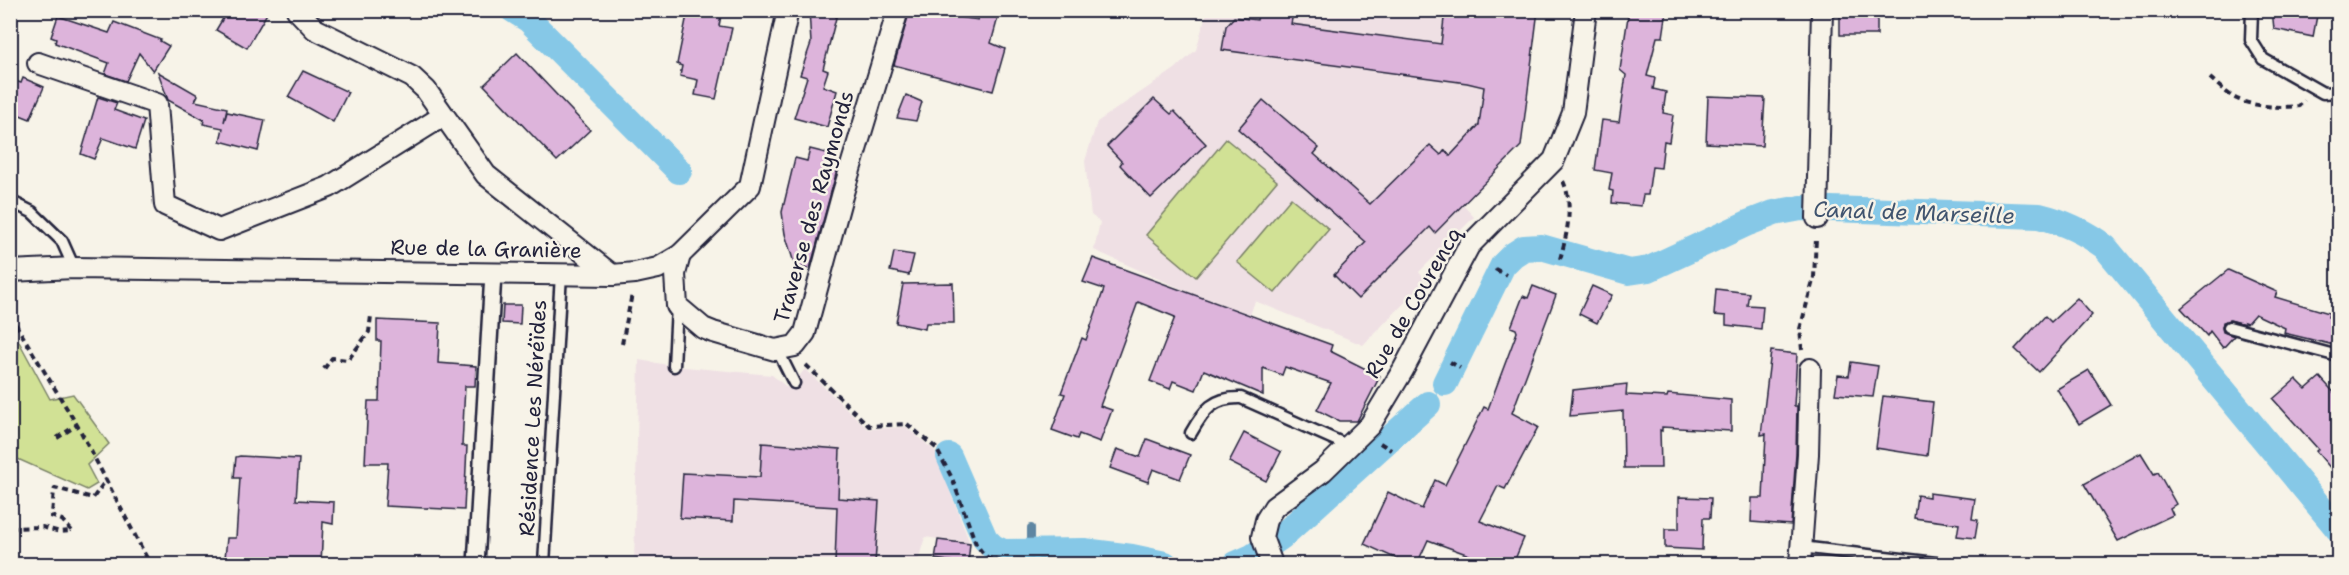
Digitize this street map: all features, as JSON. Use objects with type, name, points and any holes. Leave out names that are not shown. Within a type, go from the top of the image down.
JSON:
[{"type":"street","points":[[297,10],[315,29],[412,77],[426,90],[486,175],[612,275]]},
{"type":"street","name":"Rue de la Granière","points":[[10,271],[74,268],[612,275],[635,273],[658,267],[680,255],[750,186],[788,10]]},
{"type":"street","name":"Traverse des Raymonds","points":[[677,306],[703,328],[712,332],[793,343],[842,196],[898,10]]},
{"type":"street","name":"Rue de Courencq","points":[[1272,564],[1262,537],[1266,520],[1274,507],[1323,471],[1370,425],[1469,246],[1554,160],[1573,113],[1586,10]]},
{"type":"street","points":[[1818,218],[1822,10]]},
{"type":"street","points":[[38,63],[157,104],[165,206],[219,230],[329,187],[444,116]]},
{"type":"street","points":[[677,306],[675,274],[680,255]]},
{"type":"street","points":[[476,564],[493,274]]},
{"type":"street","points":[[1801,556],[1808,454],[1810,369]]},
{"type":"lane","points":[[2252,10],[2252,40],[2263,58],[2323,93],[2338,92]]},
{"type":"lane","points":[[10,201],[32,212],[62,241],[74,268]]},
{"type":"lane","name":"Résidence Les Néréïdes","points":[[544,564],[561,274]]},
{"type":"lane","points":[[674,366],[677,306]]},
{"type":"lane","points":[[2229,327],[2338,356]]},
{"type":"lane","points":[[793,343],[794,383]]},
{"type":"lane","points":[[1191,433],[1202,413],[1224,398],[1241,398],[1349,446]]},
{"type":"lane","points":[[1801,556],[1944,564]]},
{"type":"path","points":[[2210,78],[2237,99],[2285,107],[2299,106],[2314,88]]},
{"type":"path","points":[[1554,160],[1569,193],[1568,217],[1560,259]]},
{"type":"path","points":[[1810,369],[1802,349],[1800,329],[1814,277],[1818,218]]},
{"type":"path","points":[[1495,269],[1506,274]]},
{"type":"path","points":[[622,344],[631,300]]},
{"type":"path","points":[[10,315],[77,425],[150,564]]},
{"type":"path","points":[[324,369],[332,358],[348,360],[369,332],[371,316]]},
{"type":"path","points":[[793,343],[805,365],[868,426],[907,424],[936,448],[952,478],[976,543],[983,553],[999,561],[1054,561]]},
{"type":"path","points":[[1450,362],[1460,368]]},
{"type":"path","points":[[57,438],[77,425]]},
{"type":"path","points":[[1377,442],[1391,450]]},
{"type":"path","points":[[10,528],[42,527],[60,532],[72,531],[62,520],[51,516],[55,488],[93,498],[106,480]]},
{"type":"shaded area","points":[[1207,11],[1538,11],[1521,146],[1463,205],[1474,217],[1419,272],[1426,281],[1363,345],[1255,301],[1250,315],[1197,296],[1094,250],[1100,222],[1091,215],[1085,161],[1097,122],[1175,69],[1196,50]]},
{"type":"shaded area","points":[[639,360],[674,366],[772,375],[789,389],[805,369],[868,429],[906,427],[935,451],[970,544],[925,537],[917,564],[634,564]]},
{"type":"green space","points":[[1226,139],[1277,181],[1196,277],[1146,235]]},
{"type":"green space","points":[[1291,198],[1329,229],[1275,293],[1237,262]]},
{"type":"green space","points":[[11,327],[50,399],[73,394],[109,444],[87,465],[97,484],[87,490],[11,456]]},
{"type":"building","points":[[228,10],[269,10],[247,48],[216,30]]},
{"type":"building","points":[[688,10],[722,10],[719,26],[732,28],[716,99],[695,95],[698,80],[680,76],[682,66],[677,64]]},
{"type":"building","points":[[809,10],[838,10],[823,69],[828,71],[823,86],[837,91],[827,127],[794,118],[807,77],[800,75],[811,43]]},
{"type":"building","points":[[910,10],[978,20],[979,10],[1000,10],[991,43],[1005,49],[993,91],[894,65]]},
{"type":"building","points":[[1259,10],[1293,13],[1291,24],[1441,44],[1445,10],[1538,10],[1521,146],[1435,233],[1430,227],[1358,299],[1334,275],[1366,242],[1238,129],[1263,100],[1319,148],[1314,154],[1370,204],[1430,145],[1441,155],[1445,150],[1450,156],[1479,125],[1484,87],[1222,50],[1226,26],[1234,17],[1257,20]]},
{"type":"building","points":[[1629,10],[1667,10],[1663,37],[1657,37],[1647,76],[1655,78],[1653,89],[1666,92],[1663,113],[1673,115],[1669,142],[1664,141],[1661,168],[1652,167],[1648,195],[1643,195],[1641,206],[1612,203],[1613,191],[1609,190],[1612,173],[1595,170],[1602,120],[1619,122],[1626,75],[1620,70]]},
{"type":"building","points":[[1840,10],[1877,10],[1877,35],[1840,35]]},
{"type":"building","points":[[2272,10],[2318,10],[2313,37],[2274,29]]},
{"type":"building","points":[[58,16],[109,33],[114,22],[161,40],[169,46],[153,71],[139,53],[126,81],[105,74],[109,63],[55,43],[56,39],[51,37]]},
{"type":"building","points":[[517,53],[590,130],[557,161],[484,85]]},
{"type":"building","points":[[303,71],[348,92],[333,122],[288,97]]},
{"type":"building","points":[[158,72],[198,95],[195,101],[227,108],[224,122],[227,112],[265,120],[258,151],[220,141],[223,128],[203,124],[204,120],[168,100]]},
{"type":"building","points":[[23,78],[44,87],[30,119],[10,111],[10,79],[21,83]]},
{"type":"building","points":[[906,95],[922,102],[916,121],[897,118]]},
{"type":"building","points":[[1708,96],[1765,98],[1762,146],[1706,143]]},
{"type":"building","points":[[98,97],[117,103],[114,110],[144,121],[135,149],[103,138],[94,159],[81,154]]},
{"type":"building","points":[[1154,99],[1171,114],[1174,111],[1206,144],[1151,198],[1120,165],[1122,162],[1107,146]]},
{"type":"building","points":[[810,149],[834,155],[832,161],[839,163],[810,269],[795,266],[785,234],[782,212],[795,158],[807,161]]},
{"type":"building","points":[[894,252],[914,255],[909,275],[890,271]]},
{"type":"building","points":[[1093,258],[1332,345],[1330,351],[1380,376],[1357,421],[1339,421],[1317,410],[1331,383],[1285,367],[1282,375],[1263,368],[1263,395],[1204,370],[1196,390],[1173,381],[1170,389],[1150,381],[1175,317],[1138,302],[1100,406],[1112,410],[1100,442],[1079,434],[1077,439],[1052,430],[1065,394],[1061,393],[1082,338],[1086,340],[1104,289],[1083,282]]},
{"type":"building","points":[[2228,270],[2277,292],[2275,297],[2329,313],[2328,317],[2338,319],[2334,345],[2284,333],[2285,328],[2255,314],[2247,323],[2244,322],[2245,324],[2230,320],[2223,322],[2223,332],[2234,336],[2223,348],[2210,331],[2207,336],[2181,308]]},
{"type":"building","points":[[953,283],[954,323],[926,323],[925,329],[896,323],[903,284]]},
{"type":"building","points":[[1533,286],[1556,295],[1512,413],[1538,427],[1505,489],[1498,486],[1480,521],[1524,538],[1513,564],[1465,564],[1469,555],[1428,540],[1417,564],[1408,564],[1364,544],[1388,492],[1422,509],[1435,480],[1445,485],[1484,407],[1488,409],[1517,332],[1511,327],[1523,296],[1528,298]]},
{"type":"building","points":[[1592,286],[1612,295],[1597,323],[1579,314]]},
{"type":"building","points":[[1716,289],[1749,293],[1747,305],[1763,306],[1761,329],[1726,325],[1726,316],[1714,315]]},
{"type":"building","points":[[2077,298],[2092,315],[2039,372],[2015,349],[2045,316],[2051,322]]},
{"type":"building","points":[[503,305],[521,305],[520,324],[502,323]]},
{"type":"building","points":[[377,320],[440,323],[438,363],[476,366],[475,386],[465,386],[462,446],[467,446],[464,510],[385,506],[388,463],[365,463],[368,401],[379,401],[381,341],[377,341]]},
{"type":"building","points":[[1771,351],[1797,354],[1794,406],[1797,406],[1796,453],[1791,525],[1751,522],[1752,498],[1763,498],[1766,434],[1761,435]]},
{"type":"building","points":[[1851,362],[1878,366],[1873,397],[1835,394],[1838,375],[1849,376]]},
{"type":"building","points":[[2089,370],[2111,405],[2079,424],[2057,389]]},
{"type":"building","points":[[2320,377],[2338,397],[2338,477],[2316,451],[2318,449],[2273,399],[2296,379],[2306,389]]},
{"type":"building","points":[[1627,384],[1626,395],[1667,397],[1668,394],[1731,400],[1731,431],[1662,427],[1662,431],[1660,430],[1661,468],[1624,468],[1623,411],[1570,416],[1573,390]]},
{"type":"building","points":[[1883,396],[1933,402],[1927,456],[1876,448]]},
{"type":"building","points":[[1244,433],[1281,452],[1266,481],[1229,462]]},
{"type":"building","points":[[1147,439],[1190,455],[1180,479],[1153,469],[1148,482],[1110,468],[1117,449],[1140,457]]},
{"type":"building","points":[[762,443],[840,449],[838,498],[879,501],[875,564],[835,564],[837,507],[734,501],[733,521],[680,518],[683,473],[760,477]]},
{"type":"building","points":[[2141,453],[2154,474],[2158,472],[2176,504],[2170,508],[2173,515],[2118,541],[2084,484]]},
{"type":"building","points":[[236,457],[299,459],[296,500],[334,502],[333,524],[323,522],[321,564],[263,564],[263,561],[225,558],[227,538],[236,538],[240,478],[234,478]]},
{"type":"building","points":[[1929,493],[1975,499],[1972,519],[1978,520],[1975,538],[1957,536],[1959,524],[1914,518],[1917,495],[1929,497]]},
{"type":"building","points":[[1679,497],[1711,498],[1710,518],[1703,518],[1702,550],[1665,548],[1665,529],[1679,529]]},
{"type":"building","points":[[938,540],[970,544],[968,564],[935,559]]},
{"type":"waterway","name":"Canal de Marseille","points":[[513,10],[529,20],[679,171]]},
{"type":"waterway","name":"Canal de Marseille","points":[[1445,383],[1503,265],[1524,248],[1541,247],[1629,272],[1649,269],[1774,213],[1801,208],[2039,216],[2074,228],[2105,247],[2338,529]]},
{"type":"waterway","name":"Canal de Marseille","points":[[1236,564],[1252,557],[1281,537],[1428,404]]},
{"type":"waterway","name":"Canal de Marseille","points":[[949,456],[985,539],[993,547],[1003,552],[1084,551],[1165,564]]},
{"type":"waterway","points":[[1031,528],[1031,564]]}]
